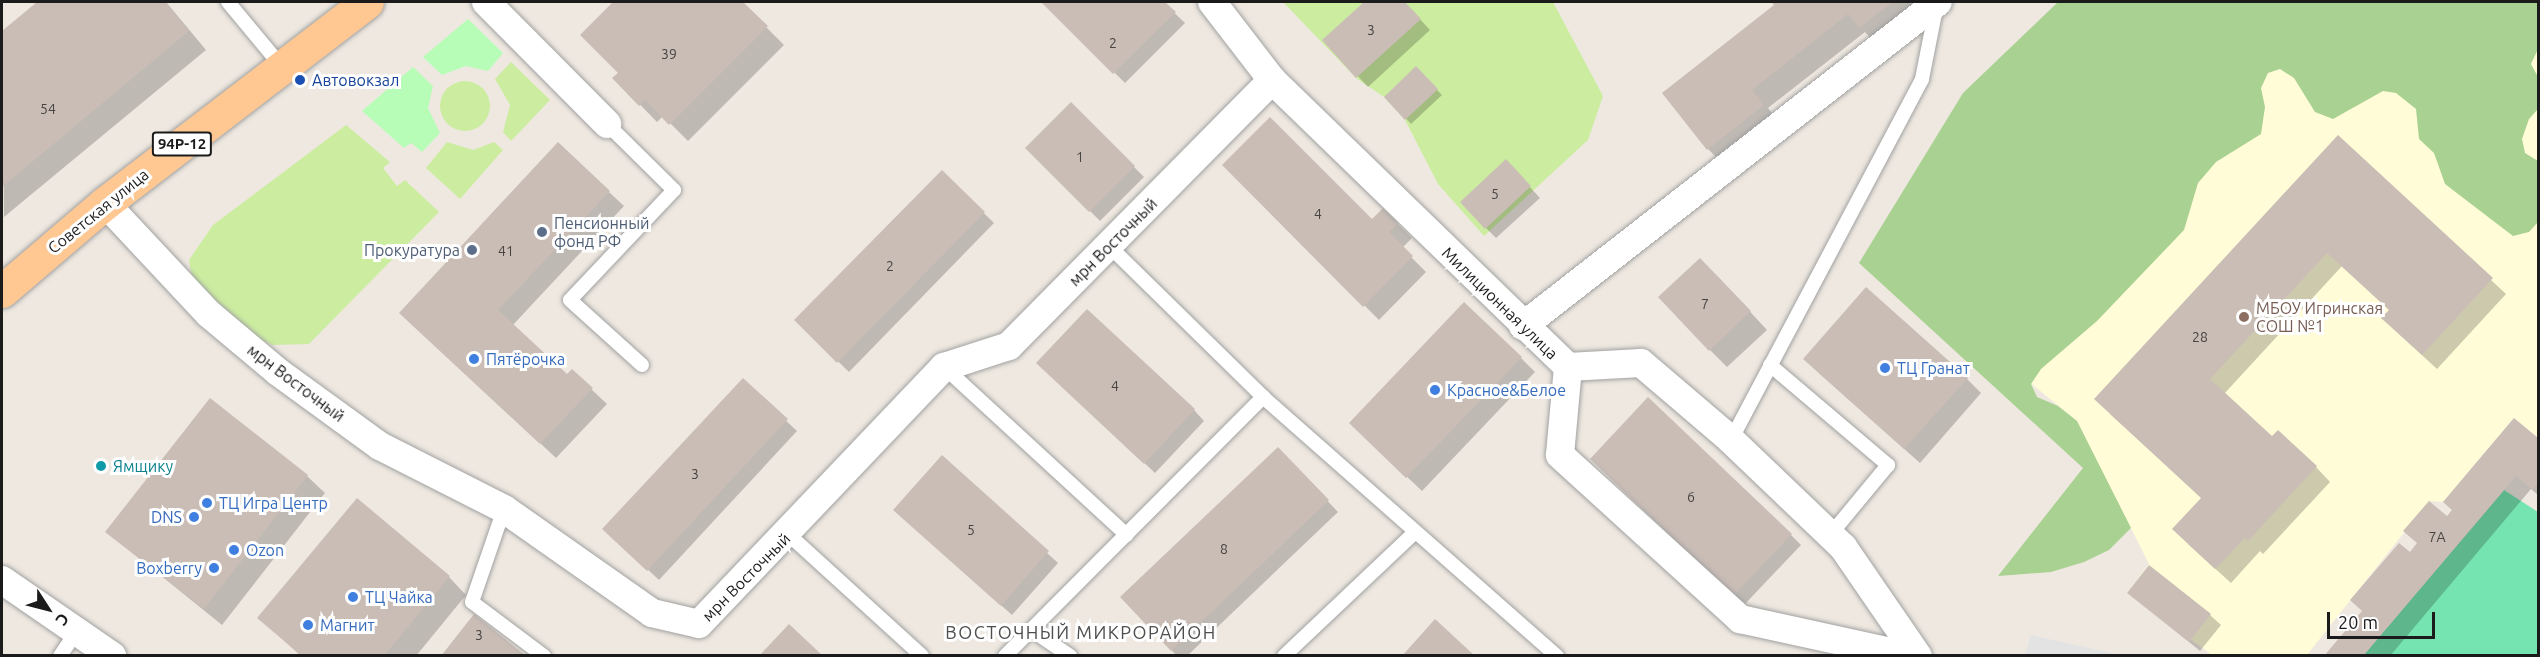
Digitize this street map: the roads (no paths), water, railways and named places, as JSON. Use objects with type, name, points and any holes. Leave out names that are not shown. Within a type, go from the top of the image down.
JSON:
[{"type":"main road","name":"Советская улица","points":[[6,280],[367,2]]},
{"type":"street","points":[[486,2],[607,124]]},
{"type":"street","name":"Милиционная улица","points":[[1212,2],[1272,80],[1568,368],[1560,455],[1740,619],[1909,656]]},
{"type":"street","points":[[1523,326],[1937,2]]},
{"type":"street","name":"мрн Восточный","points":[[105,203],[209,314],[278,372],[380,446],[504,509],[652,613],[699,624],[788,534],[944,367],[1009,346],[1272,80]]},
{"type":"street","points":[[1568,368],[1641,363],[1731,440],[1843,547],[1918,656]]},
{"type":"street","points":[[2,580],[112,656]]},
{"type":"lane","points":[[228,2],[282,67]]},
{"type":"lane","points":[[1731,440],[1923,79],[1937,2]]},
{"type":"lane","points":[[607,124],[674,190],[570,300],[642,365]]},
{"type":"lane","points":[[1109,246],[1263,397],[1557,656]]},
{"type":"lane","points":[[1770,365],[1888,465],[1830,535]]},
{"type":"lane","points":[[944,367],[1127,535]]},
{"type":"lane","points":[[1005,656],[1033,631],[1263,397]]},
{"type":"lane","points":[[504,509],[472,603],[544,656]]},
{"type":"lane","points":[[1284,656],[1415,532]]},
{"type":"lane","points":[[788,534],[922,656]]},
{"type":"lane","points":[[60,656],[77,631]]},
{"type":"lane","points":[[1033,631],[1071,656]]},
{"type":"place","name":"Автовокзал","points":[[300,80]]},
{"type":"place","name":"Пенсионный фонд РФ","points":[[542,232]]},
{"type":"place","name":"Прокуратура","points":[[472,250]]},
{"type":"place","name":"МБОУ Игринская СОШ №1","points":[[2244,317]]},
{"type":"place","name":"Пятёрочка","points":[[474,359]]},
{"type":"place","name":"ТЦ Гранат","points":[[1885,368]]},
{"type":"place","name":"Красное&Белое","points":[[1435,390]]},
{"type":"place","name":"Ямщику","points":[[101,466]]},
{"type":"place","name":"ТЦ Игра Центр","points":[[207,503]]},
{"type":"place","name":"DNS","points":[[194,517]]},
{"type":"place","name":"Ozon","points":[[234,550]]},
{"type":"place","name":"Boxberry","points":[[214,568]]},
{"type":"place","name":"ТЦ Чайка","points":[[353,597]]},
{"type":"place","name":"Магнит","points":[[308,625]]},
{"type":"district","name":"ВОСТОЧНЫЙ МИКРОРАЙОН","points":[[1081,632]]}]
